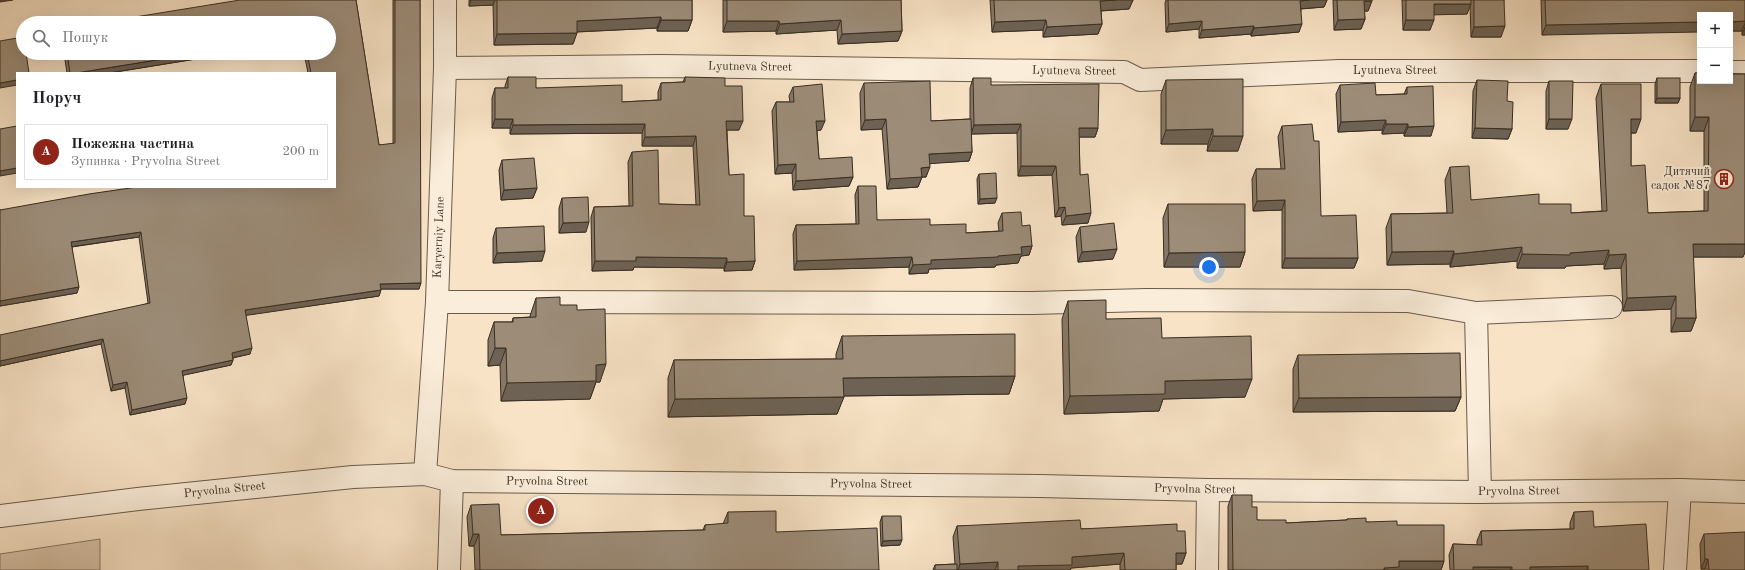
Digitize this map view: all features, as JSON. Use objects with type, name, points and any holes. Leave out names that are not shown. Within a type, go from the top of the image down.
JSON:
[{"type":"street","name":"Karyerniy Lane","points":[[425,474],[437,302],[445,68],[445,0]]},
{"type":"street","name":"Lyutneva Street","points":[[445,68],[660,66],[1124,72],[1140,80],[1339,70],[1697,72]]},
{"type":"street","points":[[1733,72],[1745,72]]},
{"type":"street","points":[[437,302],[1032,303],[1146,300],[1408,301],[1476,313],[1611,307]]},
{"type":"street","points":[[1476,313],[1480,492]]},
{"type":"street","name":"Pryvolna Street","points":[[0,516],[138,499],[352,477],[425,474],[452,482],[1032,486],[1208,490],[1480,492],[1680,490],[1745,492]]},
{"type":"street","points":[[449,570],[452,482]]},
{"type":"street","points":[[1207,570],[1208,490]]},
{"type":"street","points":[[1675,570],[1680,490]]},
{"type":"shaded area","points":[[100,539],[100,570],[0,570],[0,554]]},
{"type":"building","points":[[240,0],[356,0],[379,145],[395,143],[395,0],[420,0],[421,283],[380,284],[381,290],[245,310],[252,348],[232,353],[233,360],[182,371],[187,398],[132,410],[127,382],[113,385],[103,339],[0,361],[0,335],[150,303],[141,232],[71,242],[79,287],[0,301],[0,210],[130,188],[336,188],[336,72],[311,72],[308,60],[336,60],[336,16],[141,16]]},
{"type":"building","points":[[497,0],[692,0],[692,20],[661,20],[661,17],[577,21],[577,33],[497,34]]},
{"type":"building","points":[[727,0],[901,0],[902,31],[842,34],[841,20],[780,24],[779,21],[727,21]]},
{"type":"building","points":[[994,0],[1116,0],[1100,1],[1102,24],[1047,27],[1046,20],[995,22]]},
{"type":"building","points":[[1168,0],[1309,0],[1300,1],[1302,24],[1202,30],[1202,21],[1169,24]]},
{"type":"building","points":[[1337,0],[1372,1],[1364,1],[1365,19],[1338,20]]},
{"type":"building","points":[[1406,0],[1471,0],[1471,4],[1434,4],[1434,20],[1406,20]]},
{"type":"building","points":[[1474,0],[1504,0],[1505,26],[1474,27]]},
{"type":"building","points":[[1545,0],[1745,0],[1745,21],[1733,22],[1733,12],[1697,12],[1697,22],[1546,25]]},
{"type":"building","points":[[16,38],[16,60],[27,60],[29,72],[16,72],[16,80],[0,83],[0,41]]},
{"type":"building","points":[[68,60],[157,60],[82,72],[70,72]]},
{"type":"building","points":[[1695,73],[1697,73],[1697,84],[1733,84],[1733,74],[1745,74],[1745,244],[1693,244],[1696,318],[1676,318],[1676,296],[1627,298],[1626,254],[1609,255],[1609,250],[1570,253],[1570,255],[1522,254],[1522,247],[1454,254],[1454,251],[1392,252],[1391,214],[1453,213],[1450,167],[1469,166],[1471,200],[1539,194],[1539,204],[1571,204],[1571,213],[1607,211],[1601,84],[1641,84],[1641,119],[1631,119],[1631,166],[1645,165],[1648,213],[1708,211],[1709,117],[1695,117]]},
{"type":"building","points":[[508,77],[536,77],[536,88],[622,85],[622,102],[661,100],[661,83],[685,82],[685,77],[725,78],[725,86],[742,86],[743,121],[726,121],[729,175],[744,174],[744,216],[754,216],[755,261],[727,262],[727,258],[636,257],[636,261],[595,261],[594,207],[633,206],[632,152],[658,150],[659,204],[700,205],[696,136],[645,137],[645,124],[513,125],[513,119],[495,119],[495,88],[508,88]]},
{"type":"building","points":[[973,78],[991,78],[991,85],[1099,84],[1098,128],[1079,128],[1080,175],[1088,174],[1091,213],[1066,216],[1065,207],[1059,208],[1056,166],[1021,166],[1021,124],[974,125]]},
{"type":"building","points":[[1657,78],[1680,78],[1680,98],[1657,98]]},
{"type":"building","points":[[1243,79],[1243,136],[1213,136],[1213,129],[1166,130],[1166,80]]},
{"type":"building","points":[[1477,80],[1508,81],[1507,101],[1513,102],[1512,129],[1475,128]]},
{"type":"building","points":[[930,81],[931,121],[971,119],[972,152],[929,154],[930,167],[921,168],[922,177],[890,179],[886,119],[865,120],[864,83]]},
{"type":"building","points":[[1549,81],[1573,81],[1572,119],[1549,119]]},
{"type":"building","points":[[1375,83],[1376,95],[1407,94],[1407,87],[1433,86],[1434,126],[1408,127],[1408,124],[1386,124],[1386,120],[1341,122],[1340,85]]},
{"type":"building","points":[[822,84],[825,121],[816,121],[819,159],[852,157],[853,177],[796,181],[796,164],[778,165],[776,102],[794,102],[793,87]]},
{"type":"building","points":[[1312,124],[1314,141],[1319,141],[1321,216],[1356,215],[1358,258],[1285,258],[1285,200],[1257,201],[1256,169],[1285,169],[1282,126]]},
{"type":"building","points":[[16,126],[16,168],[0,171],[0,129]]},
{"type":"building","points":[[534,158],[537,188],[504,190],[502,160]]},
{"type":"building","points":[[996,173],[997,198],[980,199],[979,174]]},
{"type":"building","points":[[858,186],[876,186],[877,220],[930,219],[930,225],[966,224],[966,233],[1003,231],[1002,213],[1021,212],[1022,226],[1030,225],[1032,246],[1021,247],[1022,254],[998,257],[931,260],[931,264],[913,265],[912,257],[797,261],[796,225],[859,224]]},
{"type":"building","points":[[588,197],[589,222],[563,223],[562,198]]},
{"type":"building","points":[[1168,204],[1245,204],[1245,252],[1169,253]]},
{"type":"building","points":[[1114,223],[1117,249],[1082,252],[1080,227]]},
{"type":"building","points":[[544,226],[545,251],[497,253],[496,228]]},
{"type":"building","points":[[560,297],[560,305],[577,305],[577,310],[605,309],[606,364],[596,365],[596,381],[507,383],[506,348],[495,348],[494,322],[513,322],[513,318],[536,317],[536,298]]},
{"type":"building","points":[[1106,300],[1106,319],[1161,318],[1162,338],[1251,336],[1252,379],[1165,381],[1165,394],[1070,396],[1068,301]]},
{"type":"building","points":[[1015,334],[1015,376],[843,378],[844,397],[675,399],[674,360],[843,359],[842,336]]},
{"type":"building","points":[[1460,353],[1461,397],[1299,398],[1298,355]]},
{"type":"building","points":[[1232,495],[1252,495],[1252,507],[1257,507],[1257,520],[1286,520],[1286,523],[1366,518],[1366,522],[1397,521],[1397,525],[1444,525],[1444,561],[1399,561],[1399,567],[1384,568],[1384,570],[1233,570]]},
{"type":"building","points":[[499,504],[501,535],[705,530],[705,525],[728,523],[728,512],[776,511],[776,532],[877,528],[879,570],[480,570],[479,534],[473,534],[471,505]]},
{"type":"building","points":[[1593,511],[1594,527],[1646,524],[1649,570],[1588,570],[1588,566],[1530,567],[1530,570],[1512,570],[1512,567],[1473,567],[1473,570],[1454,570],[1453,544],[1482,545],[1481,531],[1574,529],[1574,512]]},
{"type":"building","points":[[882,516],[901,516],[902,540],[883,541]]},
{"type":"building","points":[[1080,520],[1081,529],[1177,524],[1177,531],[1185,531],[1186,553],[1176,553],[1176,570],[1125,570],[1124,553],[1072,557],[1072,565],[1018,566],[1018,570],[998,570],[998,562],[960,564],[957,526]]},
{"type":"building","points":[[1745,532],[1745,570],[1709,570],[1708,559],[1705,559],[1704,534]]},
{"type":"building","points":[[957,564],[957,570],[935,570],[935,565]]},
{"type":"place","name":"Дитячий садок №87","points":[[1724,179]]},
{"type":"place","name":"Пожежна частина","points":[[541,511]]}]
